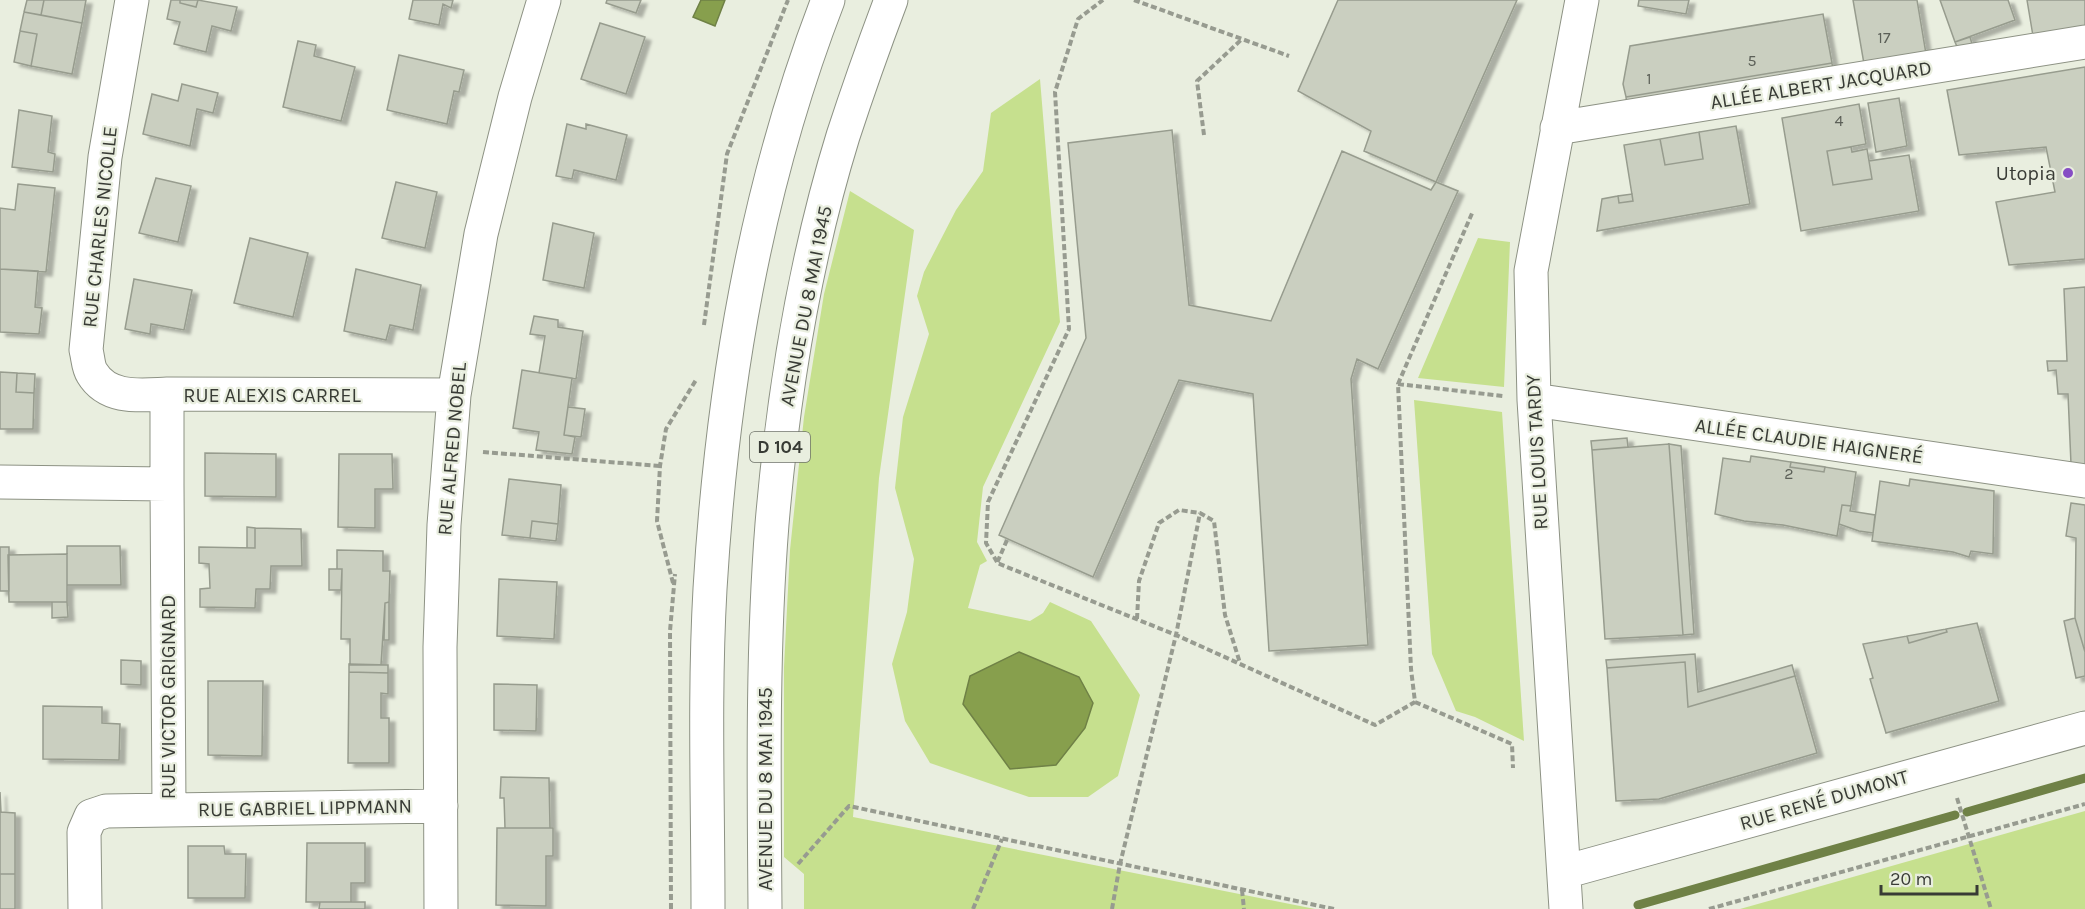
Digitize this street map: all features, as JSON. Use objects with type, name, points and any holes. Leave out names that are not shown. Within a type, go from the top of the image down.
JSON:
[{"type":"street","name":"RUE CHARLES NICOLLE","points":[[132,0],[105,157],[86,350],[92,373],[111,390],[124,395],[167,394]]},
{"type":"street","name":"RUE ALFRED NOBEL","points":[[441,909],[440,647],[444,525],[454,395],[481,234],[515,97],[544,0]]},
{"type":"street","name":"D 104","points":[[708,909],[707,680],[710,590],[721,447],[741,308],[756,235],[790,107],[828,0]]},
{"type":"street","name":"AVENUE DU 8 MAI 1945","points":[[765,909],[768,594],[773,512],[788,387],[799,321],[829,189],[857,93],[891,0]]},
{"type":"street","name":"RUE LOUIS TARDY","points":[[1566,909],[1534,400],[1531,271],[1582,0]]},
{"type":"street","name":"ALLÉE ALBERT JACQUARD","points":[[1557,128],[2085,42]]},
{"type":"street","name":"RUE ALEXIS CARREL","points":[[167,484],[167,394],[454,395]]},
{"type":"street","name":"ALLÉE CLAUDIE HAIGNERÉ","points":[[1534,400],[2085,481]]},
{"type":"street","points":[[0,482],[167,484]]},
{"type":"street","name":"RUE VICTOR GRIGNARD","points":[[85,909],[84,832],[91,816],[106,811],[169,810],[167,484]]},
{"type":"street","name":"RUE RENÉ DUMONT","points":[[1564,872],[2085,728]]},
{"type":"street","name":"RUE GABRIEL LIPPMANN","points":[[169,810],[441,806]]},
{"type":"path","points":[[1103,0],[1078,19],[1055,92],[1069,329],[988,502],[986,543],[997,563],[1176,635],[1375,725],[1415,702]]},
{"type":"path","points":[[1134,0],[1289,56]]},
{"type":"path","points":[[1204,135],[1197,81],[1242,39]]},
{"type":"path","points":[[1415,702],[1411,669],[1398,384],[1473,211]]},
{"type":"path","points":[[674,587],[657,521],[660,466],[666,429],[697,380]]},
{"type":"path","points":[[1398,384],[1534,400]]},
{"type":"path","points":[[450,449],[660,466]]},
{"type":"path","points":[[1137,620],[1139,581],[1159,523],[1179,510],[1200,513],[1214,521],[1225,615],[1241,664]]},
{"type":"path","points":[[1112,909],[1120,864],[1176,635],[1200,513]]},
{"type":"path","points":[[997,563],[1007,540]]},
{"type":"path","points":[[1415,702],[1512,744],[1514,768]]},
{"type":"path","points":[[1947,766],[1991,909]]},
{"type":"path","points":[[1709,909],[2085,804]]},
{"type":"path","points":[[795,868],[849,806],[1334,909]]},
{"type":"path","points":[[973,909],[1002,839]]},
{"type":"path","points":[[1242,890],[1244,909]]},
{"type":"shaded area","points":[[701,0],[725,0],[715,26],[693,17]]},
{"type":"shaded area","points":[[1040,79],[1060,322],[983,487],[977,542],[987,561],[980,565],[968,608],[1030,621],[1043,613],[1050,602],[1091,621],[1140,695],[1118,776],[1088,797],[1029,797],[930,763],[905,721],[892,664],[907,612],[914,559],[895,488],[903,417],[929,334],[917,296],[924,272],[956,210],[983,171],[991,113]]},
{"type":"shaded area","points":[[850,191],[914,230],[879,478],[853,817],[1315,909],[804,909],[804,874],[784,857],[784,667],[790,550],[804,417],[824,294]]},
{"type":"shaded area","points":[[1478,238],[1510,242],[1504,387],[1418,378]]},
{"type":"shaded area","points":[[1414,400],[1502,412],[1524,741],[1475,717],[1456,711],[1432,654]]},
{"type":"shaded area","points":[[1019,652],[1079,677],[1093,703],[1085,728],[1056,765],[1010,769],[963,704],[970,676]]},
{"type":"shaded area","points":[[2085,811],[2085,909],[1740,909]]},
{"type":"building","points":[[27,0],[44,0],[41,15],[24,12]]},
{"type":"building","points":[[44,0],[86,0],[82,23],[41,15]]},
{"type":"building","points":[[171,0],[180,0],[180,3],[196,7],[198,0],[237,7],[231,31],[212,26],[206,52],[174,44],[180,22],[167,19]]},
{"type":"building","points":[[180,0],[198,0],[196,7],[180,3]]},
{"type":"building","points":[[413,0],[453,0],[451,8],[443,4],[439,25],[409,19]]},
{"type":"building","points":[[607,0],[641,0],[636,13],[606,3]]},
{"type":"building","points":[[1338,0],[1517,0],[1436,182],[1364,151],[1371,131],[1298,91]]},
{"type":"building","points":[[1639,0],[1689,0],[1686,14],[1638,6]]},
{"type":"building","points":[[1853,0],[1917,0],[1926,54],[1864,64]]},
{"type":"building","points":[[1940,0],[2008,0],[2015,20],[1955,42]]},
{"type":"building","points":[[2027,0],[2085,0],[2085,27],[2033,36]]},
{"type":"building","points":[[24,12],[82,23],[72,74],[31,66],[37,34],[20,31]]},
{"type":"building","points":[[1823,14],[1832,63],[1626,97],[1623,84],[1630,46]]},
{"type":"building","points":[[600,23],[645,37],[626,94],[581,79]]},
{"type":"building","points":[[20,31],[37,34],[31,66],[14,62]]},
{"type":"building","points":[[1970,37],[1972,44],[1958,49],[1955,42]]},
{"type":"building","points":[[298,41],[316,45],[314,56],[355,67],[341,121],[283,107]]},
{"type":"building","points":[[399,55],[464,70],[459,92],[454,91],[447,124],[387,110]]},
{"type":"building","points":[[1832,63],[1833,70],[1627,105],[1626,97]]},
{"type":"building","name":"Utopia","points":[[2085,67],[2085,259],[2009,265],[1996,202],[2055,192],[2046,147],[1959,155],[1947,90]]},
{"type":"building","points":[[182,84],[218,93],[213,113],[197,109],[190,146],[143,134],[152,94],[178,101]]},
{"type":"building","points":[[1899,98],[1907,146],[1876,152],[1868,103]]},
{"type":"building","points":[[1859,104],[1866,144],[1827,151],[1833,185],[1872,179],[1869,161],[1909,155],[1919,211],[1801,231],[1782,118]]},
{"type":"building","points":[[19,110],[52,116],[48,152],[55,154],[53,172],[12,167]]},
{"type":"building","points":[[567,124],[586,129],[586,124],[627,135],[616,180],[574,170],[572,179],[556,176]]},
{"type":"building","points":[[1736,126],[1750,204],[1597,231],[1602,199],[1618,196],[1619,203],[1633,201],[1624,145],[1660,139],[1665,165],[1703,159],[1699,132]]},
{"type":"building","points":[[1172,130],[1189,305],[1271,321],[1342,151],[1431,190],[1436,182],[1458,191],[1378,369],[1357,359],[1351,379],[1368,645],[1269,651],[1253,394],[1179,380],[1093,577],[999,535],[1086,338],[1068,143]]},
{"type":"building","points":[[1699,132],[1703,159],[1665,165],[1660,139]]},
{"type":"building","points":[[1851,147],[1852,152],[1867,149],[1872,179],[1833,185],[1827,151]]},
{"type":"building","points":[[156,178],[191,186],[178,242],[139,233]]},
{"type":"building","points":[[396,182],[437,192],[425,248],[382,238]]},
{"type":"building","points":[[18,184],[55,188],[46,272],[0,269],[0,208],[15,210]]},
{"type":"building","points":[[1632,194],[1633,201],[1619,203],[1618,196]]},
{"type":"building","points":[[553,223],[594,233],[584,288],[543,280]]},
{"type":"building","points":[[250,238],[308,253],[293,317],[234,303]]},
{"type":"building","points":[[0,269],[38,271],[35,307],[42,308],[39,334],[0,332]]},
{"type":"building","points":[[356,269],[421,285],[413,330],[390,325],[386,340],[344,331]]},
{"type":"building","points":[[134,279],[192,290],[184,330],[151,324],[150,334],[125,329]]},
{"type":"building","points":[[2085,287],[2085,466],[2071,464],[2068,394],[2058,394],[2056,370],[2048,371],[2047,361],[2067,361],[2064,289]]},
{"type":"building","points":[[534,316],[558,320],[558,327],[583,331],[576,379],[539,373],[545,336],[530,334]]},
{"type":"building","points":[[522,370],[572,378],[564,435],[575,437],[572,454],[536,450],[539,432],[513,428]]},
{"type":"building","points":[[0,372],[17,373],[16,392],[34,393],[33,429],[0,429]]},
{"type":"building","points":[[17,373],[35,374],[34,393],[16,392]]},
{"type":"building","points":[[568,407],[585,409],[581,437],[564,435]]},
{"type":"building","points":[[1627,438],[1628,447],[1592,450],[1591,441]]},
{"type":"building","points":[[1669,444],[1681,446],[1694,634],[1683,635]]},
{"type":"building","points":[[1669,444],[1683,635],[1605,639],[1592,450]]},
{"type":"building","points":[[205,453],[276,454],[276,497],[205,496]]},
{"type":"building","points":[[339,454],[392,454],[393,489],[375,489],[375,528],[338,527]]},
{"type":"building","points":[[1751,456],[1791,462],[1790,467],[1824,472],[1825,467],[1856,472],[1851,506],[1842,505],[1837,536],[1715,514],[1723,458],[1750,462]]},
{"type":"building","points":[[1791,462],[1825,467],[1824,472],[1790,467]]},
{"type":"building","points":[[509,479],[561,485],[558,524],[532,521],[530,538],[502,535]]},
{"type":"building","points":[[1910,479],[1994,491],[1993,554],[1971,551],[1969,557],[1953,552],[1872,541],[1880,481],[1909,486]]},
{"type":"building","points":[[2071,503],[2085,505],[2085,652],[2075,618],[2076,538],[2066,536]]},
{"type":"building","points":[[1842,505],[1851,506],[1850,511],[1875,515],[1873,533],[1839,524]]},
{"type":"building","points":[[532,521],[558,524],[556,541],[530,538]]},
{"type":"building","points":[[247,527],[255,528],[255,548],[247,548]]},
{"type":"building","points":[[255,528],[301,529],[302,566],[271,566],[270,589],[256,589],[255,608],[200,607],[200,589],[210,588],[209,564],[199,563],[199,547],[255,548]]},
{"type":"building","points":[[67,546],[120,546],[121,585],[67,585]]},
{"type":"building","points":[[0,547],[9,547],[9,591],[0,591]]},
{"type":"building","points":[[337,550],[383,551],[383,571],[390,571],[389,602],[385,603],[381,665],[350,665],[350,639],[341,639],[342,569],[337,569]]},
{"type":"building","points":[[67,554],[67,602],[9,602],[8,555]]},
{"type":"building","points":[[329,569],[342,569],[341,590],[329,590]]},
{"type":"building","points":[[499,579],[557,582],[554,639],[497,636]]},
{"type":"building","points":[[52,602],[67,602],[68,617],[52,618]]},
{"type":"building","points":[[389,602],[389,640],[384,640],[385,603]]},
{"type":"building","points":[[2075,618],[2085,652],[2085,676],[2076,678],[2064,621]]},
{"type":"building","points":[[1977,623],[1999,701],[1886,733],[1870,679],[1873,678],[1863,644],[1907,636],[1909,643],[1947,632],[1946,629]]},
{"type":"building","points":[[1946,629],[1947,632],[1909,643],[1907,636]]},
{"type":"building","points":[[1695,654],[1698,692],[1792,665],[1795,676],[1688,707],[1685,662],[1607,668],[1606,660]]},
{"type":"building","points":[[121,660],[141,661],[141,685],[121,684]]},
{"type":"building","points":[[1685,662],[1688,707],[1795,676],[1817,753],[1659,799],[1616,801],[1607,668]]},
{"type":"building","points":[[349,664],[388,665],[388,673],[349,672]]},
{"type":"building","points":[[349,672],[388,673],[388,694],[381,693],[381,718],[389,718],[389,763],[348,763]]},
{"type":"building","points":[[208,681],[263,681],[262,756],[208,755]]},
{"type":"building","points":[[494,684],[537,685],[536,731],[494,730]]},
{"type":"building","points":[[43,706],[102,707],[102,723],[120,724],[119,760],[43,759]]},
{"type":"building","points":[[501,777],[549,778],[550,828],[505,828],[504,798],[500,798]]},
{"type":"building","points":[[0,792],[1,812],[15,813],[15,874],[0,874]]},
{"type":"building","points":[[497,828],[553,828],[553,856],[546,856],[546,906],[496,905]]},
{"type":"building","points":[[307,843],[365,843],[365,883],[351,883],[351,902],[306,902]]},
{"type":"building","points":[[188,846],[224,846],[225,854],[246,854],[245,898],[188,898]]},
{"type":"building","points":[[0,874],[15,874],[15,909],[0,909]]},
{"type":"building","points":[[320,902],[365,902],[365,909],[319,909]]},
{"type":"waterway","points":[[1967,812],[2085,778]]},
{"type":"waterway","points":[[1638,905],[1955,815]]},
{"type":"place","name":"Utopia","points":[[2068,173]]}]
